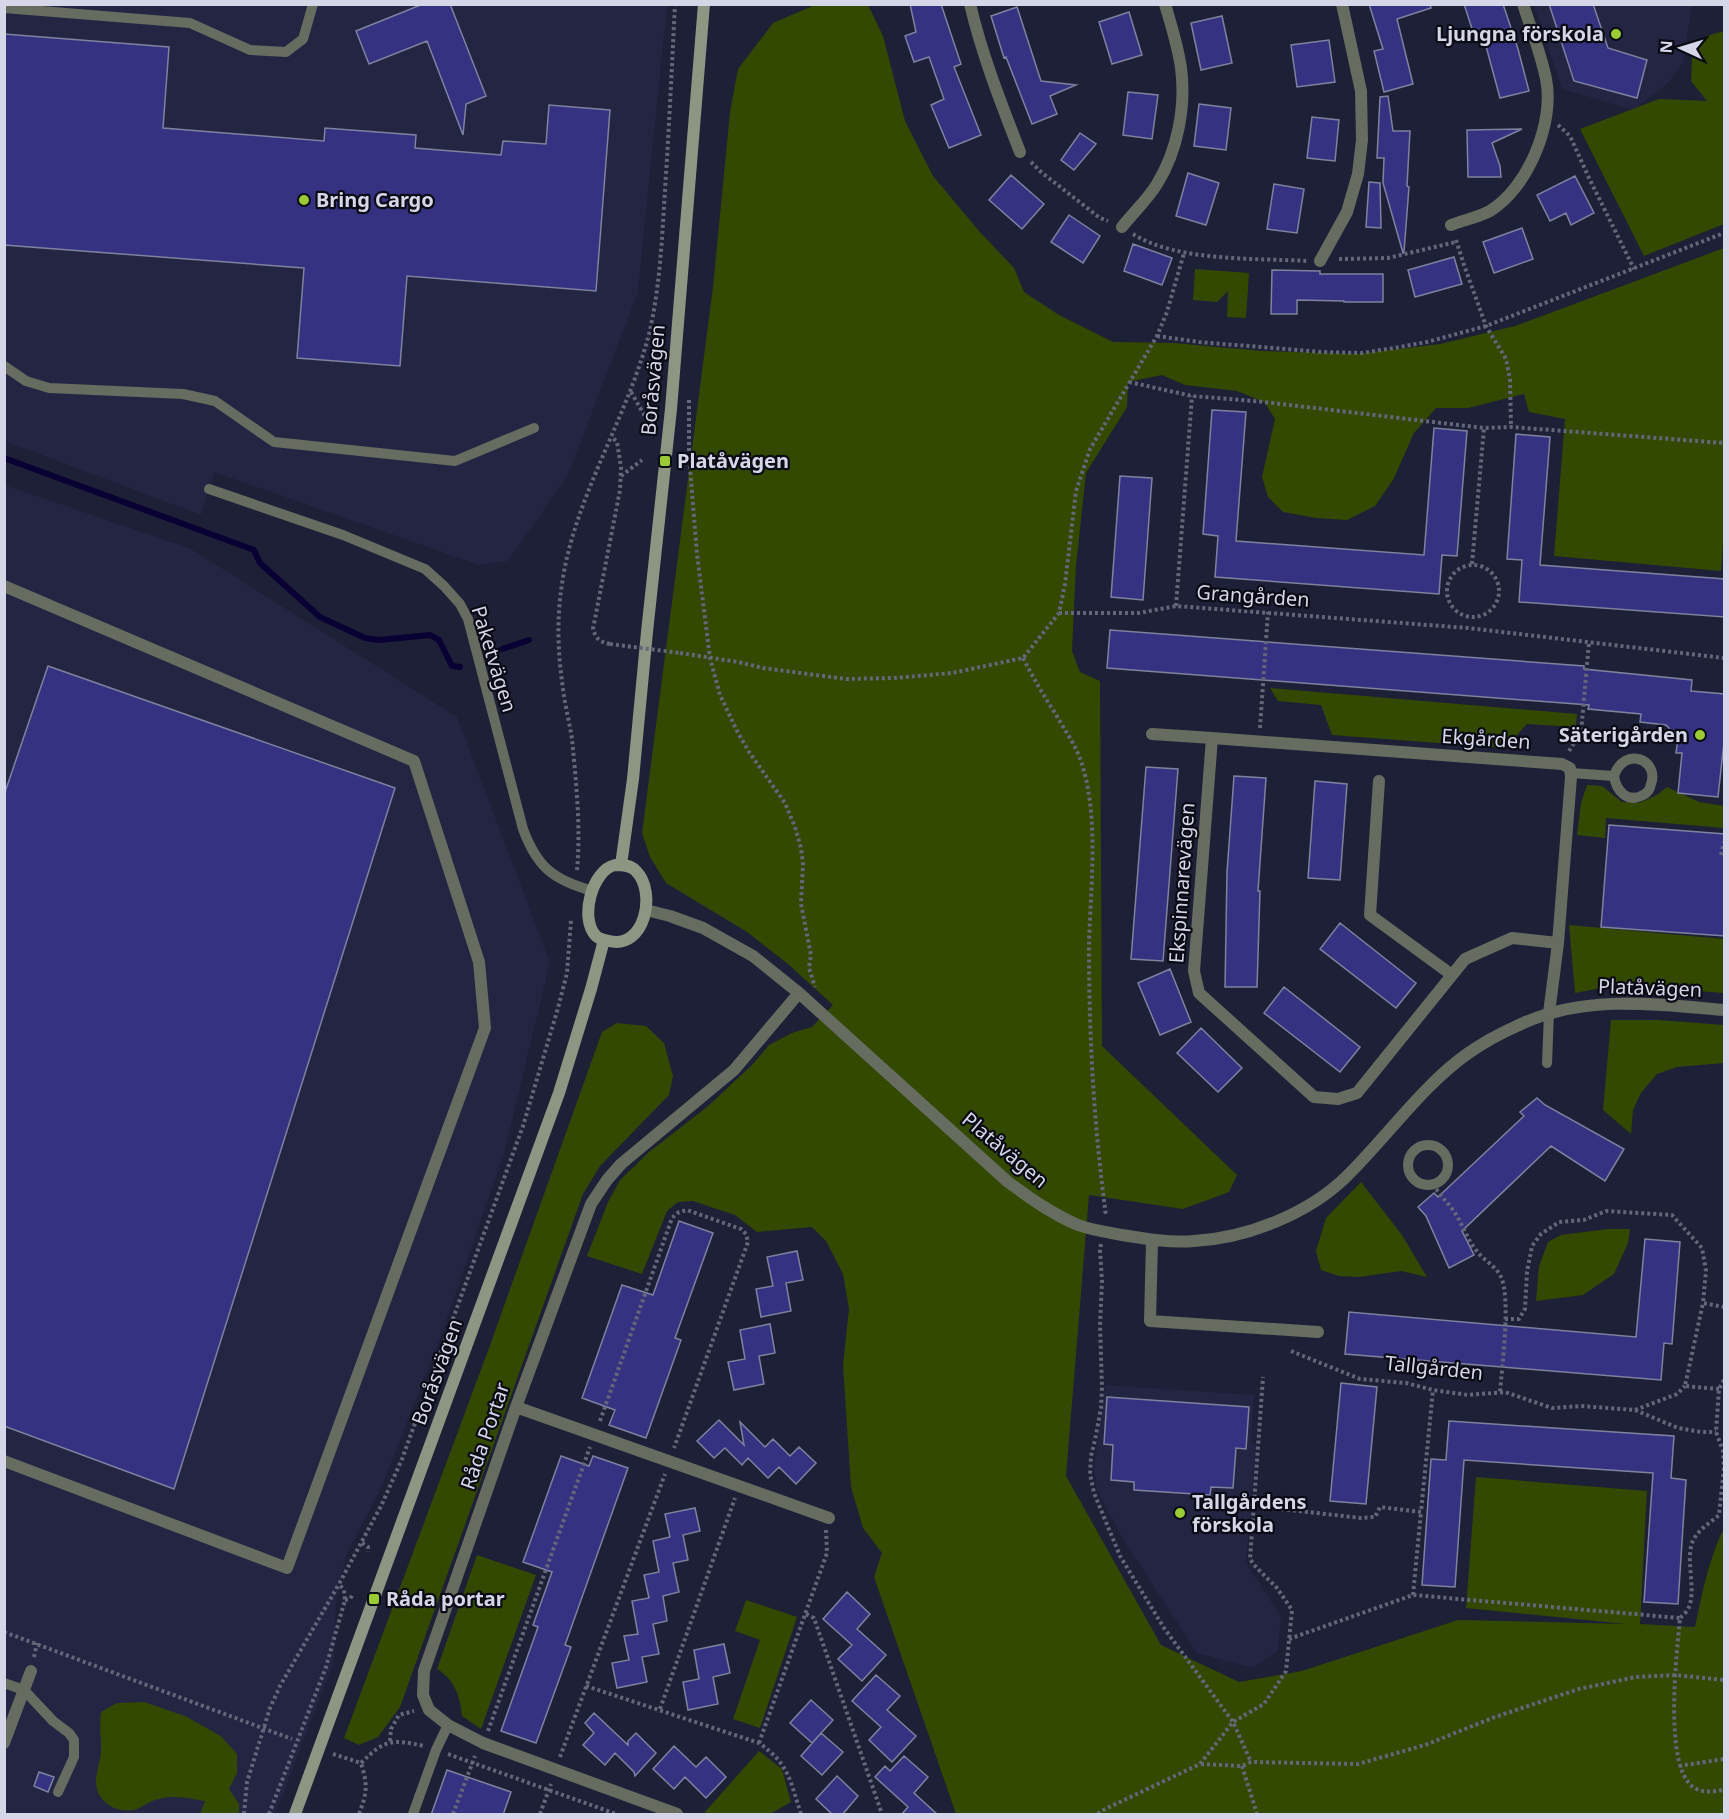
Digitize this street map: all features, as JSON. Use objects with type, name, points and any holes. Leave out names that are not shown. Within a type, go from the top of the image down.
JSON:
[{"type":"street","name":"Boråsvägen","points":[[621,865],[633,779],[671,409],[704,4]]},
{"type":"street","points":[[970,4],[996,91],[1020,152]]},
{"type":"street","points":[[1122,226],[1156,186],[1167,166],[1179,129],[1182,101],[1181,68],[1165,4]]},
{"type":"street","points":[[1320,261],[1347,212],[1358,174],[1362,140],[1361,91],[1342,4]]},
{"type":"street","points":[[1451,225],[1489,211],[1517,189],[1540,142],[1548,98],[1547,80],[1523,4]]},
{"type":"street","points":[[4,586],[414,760],[479,962],[485,1028],[287,1568],[4,1461]]},
{"type":"street","points":[[1152,734],[1212,738]]},
{"type":"street","name":"Ekgården","points":[[1212,738],[1566,768]]},
{"type":"street","name":"Ekspinnarevägen","points":[[1212,738],[1194,971],[1199,993],[1314,1097],[1338,1099],[1357,1093],[1465,959],[1512,938],[1558,943]]},
{"type":"street","points":[[1549,1013],[1558,943],[1566,768]]},
{"type":"street","points":[[1379,781],[1370,915],[1452,975]]},
{"type":"street","points":[[621,865],[635,870],[641,878],[646,910],[637,934],[620,943],[596,936],[590,926],[589,913],[595,880],[609,866],[621,865]]},
{"type":"street","name":"Platåvägen","points":[[646,910],[703,928],[753,956],[815,1007],[1008,1182],[1040,1205],[1079,1225],[1152,1241],[1194,1241],[1236,1235],[1273,1223],[1298,1210],[1345,1178],[1434,1084],[1465,1055],[1521,1023],[1549,1013],[1593,1004],[1615,1003],[1725,1010]]},
{"type":"street","name":"Boråsvägen","points":[[295,1815],[559,1093],[604,940]]},
{"type":"street","name":"Råda Portar","points":[[429,1710],[423,1695],[424,1671],[516,1407],[591,1204],[621,1164],[734,1070],[799,993]]},
{"type":"street","points":[[1152,1241],[1150,1321],[1318,1332]]},
{"type":"street","name":"Råda Portar","points":[[516,1407],[829,1518]]},
{"type":"street","points":[[4,1743],[31,1671]]},
{"type":"street","points":[[429,1710],[448,1725],[483,1743],[676,1815]]},
{"type":"lane","points":[[4,8],[190,23],[250,50],[286,52],[303,39],[313,4]]},
{"type":"lane","points":[[4,366],[26,381],[49,388],[183,394],[215,401],[274,442],[455,461],[534,428]]},
{"type":"lane","name":"Paketvägen","points":[[209,489],[353,539],[425,570],[444,586],[460,604],[468,619],[523,829],[530,846],[552,874],[566,882],[592,891]]},
{"type":"lane","points":[[1566,768],[1614,776]]},
{"type":"lane","points":[[1547,1063],[1549,1013]]},
{"type":"lane","points":[[4,1683],[24,1690],[53,1721],[69,1732],[74,1740],[74,1756],[58,1792]]},
{"type":"lane","points":[[413,1815],[436,1750],[448,1725]]},
{"type":"path","points":[[244,1815],[247,1782],[270,1708],[280,1686],[362,1543],[402,1459],[523,1126],[567,973],[579,855],[572,738],[562,681],[561,591],[574,531],[631,392],[649,333],[661,244],[675,4]]},
{"type":"path","points":[[1545,121],[1556,123],[1570,136],[1588,178],[1634,270]]},
{"type":"path","points":[[1020,152],[1041,172],[1100,218],[1122,226],[1143,240],[1184,253],[1232,258],[1320,261],[1388,258],[1457,242]]},
{"type":"path","points":[[1451,225],[1486,326],[1506,359],[1510,379],[1510,427]]},
{"type":"path","points":[[1157,336],[1198,342],[1362,353],[1427,342],[1486,326],[1725,233]]},
{"type":"path","points":[[612,437],[617,442],[621,477],[593,629],[599,641],[846,679],[952,673],[1023,658],[1059,613],[1065,584],[1076,492],[1090,449],[1157,336],[1167,312],[1184,253]]},
{"type":"path","points":[[1129,382],[1192,396],[1264,402],[1484,428],[1510,427],[1725,443]]},
{"type":"path","points":[[631,392],[646,418]]},
{"type":"path","name":"Grangården","points":[[1192,396],[1176,606],[1468,628]]},
{"type":"path","points":[[1472,564],[1484,428]]},
{"type":"path","points":[[684,451],[689,455],[699,583],[710,658],[720,695],[736,731],[785,803],[798,837],[803,864],[801,904],[811,955],[809,968],[819,1000],[815,1007]]},
{"type":"path","points":[[621,477],[642,460]]},
{"type":"path","points":[[1481,565],[1496,576],[1500,594],[1492,610],[1484,615],[1469,617],[1452,607],[1448,600],[1448,583],[1451,576],[1464,566],[1481,565]]},
{"type":"path","points":[[1059,613],[1139,612],[1176,606]]},
{"type":"path","points":[[1259,742],[1268,612]]},
{"type":"path","points":[[1469,617],[1468,628],[1725,658]]},
{"type":"path","points":[[1566,768],[1581,733],[1589,642]]},
{"type":"path","points":[[1023,658],[1035,682],[1070,738],[1081,762],[1090,803],[1091,1052],[1106,1221],[1100,1250],[1101,1398],[1095,1440],[1090,1456],[1090,1474],[1094,1493],[1120,1556],[1164,1628],[1233,1722],[1251,1762]]},
{"type":"path","points":[[1721,855],[1725,842]]},
{"type":"path","points":[[1433,1184],[1453,1210],[1474,1248],[1502,1278],[1505,1319],[1500,1392]]},
{"type":"path","points":[[453,1815],[472,1762],[483,1743],[672,1218],[679,1212],[687,1210],[741,1229],[746,1234],[748,1242],[540,1815]]},
{"type":"path","points":[[1505,1319],[1519,1319],[1525,1309],[1527,1272],[1532,1246],[1541,1234],[1559,1222],[1584,1220],[1606,1211],[1672,1215],[1702,1248],[1706,1271],[1703,1303],[1685,1386],[1677,1394],[1635,1410]]},
{"type":"path","points":[[1703,1303],[1725,1307]]},
{"type":"path","name":"Tallgården","points":[[1291,1351],[1360,1379],[1406,1383],[1432,1390],[1468,1395],[1505,1392],[1552,1408],[1581,1406],[1635,1410],[1678,1428],[1716,1432]]},
{"type":"path","points":[[1098,1815],[1101,1811],[1200,1764],[1233,1722],[1264,1704],[1286,1671],[1292,1610],[1277,1588],[1250,1558],[1263,1377]]},
{"type":"path","points":[[1725,1380],[1719,1389],[1716,1432],[1723,1451],[1725,1468],[1722,1516],[1706,1526],[1693,1539],[1690,1555],[1692,1593],[1689,1609],[1680,1618],[1675,1675],[1675,1739],[1679,1766],[1692,1786],[1708,1792],[1725,1790]]},
{"type":"path","points":[[1685,1386],[1719,1389]]},
{"type":"path","points":[[1413,1595],[1432,1390]]},
{"type":"path","points":[[660,1709],[739,1486]]},
{"type":"path","points":[[1281,1509],[1361,1518],[1375,1516],[1380,1507],[1421,1512]]},
{"type":"path","points":[[759,1743],[827,1553],[826,1527],[829,1518]]},
{"type":"path","points":[[362,1543],[368,1546],[368,1552]]},
{"type":"path","points":[[269,1815],[326,1667],[345,1600],[344,1590],[339,1584]]},
{"type":"path","points":[[345,1600],[350,1599],[353,1594]]},
{"type":"path","points":[[1289,1639],[1413,1595],[1680,1618]]},
{"type":"path","points":[[806,1614],[814,1618],[882,1815]]},
{"type":"path","points":[[4,1632],[292,1739]]},
{"type":"path","points":[[1200,1764],[1242,1766],[1251,1762],[1358,1764],[1425,1745],[1495,1717],[1579,1689],[1636,1677],[1675,1675],[1725,1680]]},
{"type":"path","points":[[586,1686],[759,1743],[780,1760],[787,1770],[801,1815]]},
{"type":"path","points":[[390,1741],[391,1729],[399,1715],[429,1710]]},
{"type":"path","points":[[361,1763],[390,1741],[405,1742],[472,1762],[616,1815]]},
{"type":"path","points":[[333,1754],[361,1763]]},
{"type":"path","points":[[1679,1766],[1725,1759]]},
{"type":"path","points":[[359,1815],[367,1788],[361,1763]]},
{"type":"path","points":[[1242,1766],[1257,1815]]},
{"type":"shaded area","points":[[4,5],[667,5],[638,292],[568,475],[508,561],[479,565],[214,472],[201,515],[5,441]]},
{"type":"shaded area","name":"Ljungna förskola","points":[[1534,5],[1692,5],[1683,63],[1667,84],[1633,110],[1562,89]]},
{"type":"shaded area","points":[[5,485],[191,549],[457,717],[550,962],[505,1150],[440,1339],[382,1486],[346,1556],[336,1599],[334,1662],[275,1814],[5,1814]]},
{"type":"shaded area","name":"Tallgårdens förskola","points":[[1105,1385],[1254,1395],[1251,1443],[1256,1444],[1246,1563],[1281,1617],[1278,1651],[1253,1668],[1197,1653],[1121,1536],[1097,1490],[1094,1470]]},
{"type":"green space","points":[[815,5],[868,5],[883,36],[905,121],[933,176],[979,231],[1014,268],[1024,292],[1059,315],[1113,342],[1174,343],[1263,351],[1357,354],[1440,344],[1515,326],[1724,248],[1724,527],[1721,571],[1554,556],[1565,419],[1529,412],[1524,394],[1468,408],[1436,408],[1414,433],[1393,480],[1375,506],[1347,520],[1316,518],[1283,512],[1268,497],[1262,477],[1275,419],[1264,402],[1237,391],[1185,385],[1162,375],[1128,382],[1127,407],[1086,473],[1076,566],[1072,651],[1080,672],[1100,681],[1102,1046],[1237,1175],[1229,1192],[1183,1209],[1089,1195],[1066,1476],[1161,1645],[1239,1682],[1302,1671],[1458,1620],[1626,1624],[1466,1608],[1476,1477],[1647,1491],[1640,1624],[1695,1627],[1709,1567],[1724,1531],[1724,1814],[956,1814],[874,1577],[882,1553],[863,1528],[851,1487],[843,1365],[849,1309],[843,1274],[826,1241],[812,1227],[757,1232],[735,1215],[693,1201],[678,1202],[667,1211],[642,1274],[587,1256],[608,1202],[620,1180],[649,1152],[707,1107],[752,1065],[769,1045],[792,1033],[812,1027],[833,1005],[788,964],[747,932],[666,883],[650,857],[642,833],[713,287],[730,112],[738,69],[773,23]]},
{"type":"green space","points":[[1724,31],[1724,224],[1644,256],[1580,129],[1659,99],[1707,101],[1691,81],[1692,57],[1706,36]]},
{"type":"green space","points":[[1195,269],[1249,273],[1246,318],[1227,317],[1228,291],[1217,302],[1193,300]]},
{"type":"green space","points":[[1270,688],[1577,714],[1576,727],[1527,724],[1505,748],[1332,735],[1321,705],[1278,701]]},
{"type":"green space","points":[[1587,785],[1602,786],[1622,802],[1639,803],[1657,795],[1667,787],[1699,802],[1724,806],[1724,828],[1606,818],[1605,838],[1577,835],[1581,803]]},
{"type":"green space","points":[[1569,925],[1724,939],[1724,993],[1617,985],[1575,993]]},
{"type":"green space","points":[[1611,1020],[1658,1020],[1724,1025],[1724,1063],[1677,1067],[1657,1074],[1641,1093],[1633,1110],[1631,1134],[1603,1110]]},
{"type":"green space","points":[[617,1023],[646,1026],[664,1043],[673,1076],[669,1095],[600,1166],[583,1194],[400,1707],[378,1737],[359,1745],[344,1738],[489,1348],[602,1032]]},
{"type":"green space","points":[[1361,1182],[1402,1235],[1427,1277],[1401,1271],[1359,1277],[1339,1276],[1321,1270],[1316,1251],[1326,1218]]},
{"type":"green space","points":[[1608,1229],[1630,1229],[1628,1243],[1614,1274],[1583,1295],[1536,1301],[1539,1266],[1548,1242],[1561,1235]]},
{"type":"green space","points":[[477,1555],[536,1575],[481,1729],[462,1716],[456,1689],[437,1669]]},
{"type":"green space","points":[[746,1600],[797,1617],[760,1728],[733,1719],[760,1640],[735,1631]]},
{"type":"green space","points":[[144,1702],[185,1716],[221,1736],[237,1754],[237,1773],[229,1789],[239,1804],[239,1814],[200,1814],[205,1801],[180,1797],[161,1798],[134,1810],[120,1810],[103,1800],[99,1795],[96,1781],[101,1753],[101,1712],[117,1703]]},
{"type":"green space","points":[[759,1751],[782,1769],[791,1802],[770,1814],[707,1814],[705,1812]]},
{"type":"building","points":[[423,4],[450,4],[486,96],[466,104],[463,135],[427,41],[369,64],[356,31]]},
{"type":"building","points":[[910,4],[941,4],[961,64],[954,67],[981,135],[949,148],[931,105],[944,99],[929,57],[914,62],[905,36],[916,32]]},
{"type":"building","points":[[1369,4],[1430,4],[1431,8],[1397,19],[1413,84],[1384,92],[1374,51],[1383,49]]},
{"type":"building","points":[[1464,4],[1503,4],[1529,91],[1500,98],[1483,35],[1475,38]]},
{"type":"building","points":[[1549,4],[1593,4],[1608,48],[1647,60],[1637,98],[1574,81]]},
{"type":"building","points":[[1017,7],[1041,81],[1076,85],[1050,96],[1057,114],[1032,124],[1006,57],[1004,58],[991,16]]},
{"type":"building","points":[[1129,12],[1142,55],[1112,64],[1099,22]]},
{"type":"building","points":[[1222,16],[1232,63],[1201,70],[1191,23]]},
{"type":"building","name":"Bring Cargo","points":[[4,34],[169,47],[163,128],[324,141],[325,128],[416,135],[415,148],[501,155],[503,141],[546,144],[549,105],[610,110],[596,291],[407,276],[400,366],[297,358],[304,268],[4,245]]},
{"type":"building","points":[[1329,40],[1335,82],[1297,87],[1291,45]]},
{"type":"building","points":[[1128,92],[1158,95],[1152,139],[1123,135]]},
{"type":"building","points":[[1388,96],[1393,131],[1410,131],[1407,186],[1409,187],[1403,253],[1383,183],[1384,158],[1377,158],[1380,97]]},
{"type":"building","points":[[1199,104],[1231,108],[1226,150],[1194,146]]},
{"type":"building","points":[[1312,117],[1339,120],[1335,161],[1307,158]]},
{"type":"building","points":[[1522,129],[1492,143],[1500,166],[1501,177],[1468,177],[1467,130]]},
{"type":"building","points":[[1080,133],[1096,144],[1074,170],[1061,160]]},
{"type":"building","points":[[1188,173],[1219,183],[1206,225],[1176,216]]},
{"type":"building","points":[[1011,175],[1044,204],[1022,229],[989,200]]},
{"type":"building","points":[[1575,176],[1594,213],[1571,225],[1566,213],[1550,221],[1537,195]]},
{"type":"building","points":[[1369,182],[1380,183],[1381,228],[1366,227]]},
{"type":"building","points":[[1274,184],[1304,189],[1297,233],[1267,229]]},
{"type":"building","points":[[1069,215],[1100,236],[1083,263],[1051,242]]},
{"type":"building","points":[[1522,228],[1533,259],[1494,273],[1483,242]]},
{"type":"building","points":[[1133,244],[1172,258],[1162,285],[1124,271]]},
{"type":"building","points":[[1454,257],[1462,284],[1415,297],[1408,270]]},
{"type":"building","points":[[1272,270],[1320,271],[1320,274],[1383,274],[1383,302],[1297,300],[1297,314],[1271,314]]},
{"type":"building","points":[[1212,410],[1246,412],[1236,541],[1424,555],[1434,428],[1467,431],[1457,556],[1442,555],[1439,594],[1215,577],[1218,536],[1203,534]]},
{"type":"building","points":[[1516,434],[1550,437],[1540,565],[1725,579],[1725,617],[1519,602],[1522,560],[1507,559]]},
{"type":"building","points":[[1120,476],[1152,478],[1143,600],[1111,597]]},
{"type":"building","points":[[1110,630],[1584,666],[1584,669],[1692,680],[1691,691],[1725,694],[1725,733],[1718,797],[1678,793],[1682,753],[1676,753],[1678,738],[1666,725],[1640,722],[1641,714],[1588,709],[1589,705],[1107,668]]},
{"type":"building","points":[[48,666],[395,788],[174,1489],[4,1426],[4,795]]},
{"type":"building","points":[[1146,767],[1178,769],[1163,961],[1131,959]]},
{"type":"building","points":[[1234,776],[1266,778],[1258,891],[1260,891],[1257,987],[1225,987],[1227,872]]},
{"type":"building","points":[[1315,781],[1347,784],[1340,880],[1308,878]]},
{"type":"building","points":[[1609,825],[1725,834],[1725,936],[1601,927]]},
{"type":"building","points":[[1340,923],[1416,983],[1396,1008],[1320,949]]},
{"type":"building","points":[[1170,969],[1191,1022],[1160,1035],[1138,983]]},
{"type":"building","points":[[1284,987],[1360,1047],[1340,1072],[1264,1013]]},
{"type":"building","points":[[1201,1028],[1242,1068],[1218,1092],[1177,1053]]},
{"type":"building","points":[[1537,1098],[1545,1105],[1624,1149],[1605,1181],[1551,1146],[1462,1231],[1474,1255],[1449,1268],[1426,1216],[1418,1207],[1434,1193],[1438,1197],[1524,1116],[1520,1112]]},
{"type":"building","points":[[679,1221],[713,1233],[675,1338],[681,1340],[646,1438],[609,1425],[615,1410],[582,1398],[622,1285],[653,1295]]},
{"type":"building","points":[[1645,1239],[1680,1242],[1672,1344],[1664,1343],[1661,1380],[1345,1354],[1349,1312],[1636,1337]]},
{"type":"building","points":[[797,1251],[803,1280],[786,1283],[791,1311],[761,1317],[756,1289],[773,1286],[767,1257]]},
{"type":"building","points":[[770,1324],[775,1353],[759,1356],[764,1384],[734,1390],[728,1362],[745,1359],[740,1330]]},
{"type":"building","points":[[1341,1383],[1377,1387],[1366,1504],[1330,1501]]},
{"type":"building","points":[[1107,1397],[1249,1407],[1246,1449],[1236,1448],[1233,1488],[1211,1487],[1210,1495],[1134,1490],[1134,1482],[1111,1480],[1113,1445],[1104,1444]]},
{"type":"building","points":[[719,1420],[744,1445],[740,1422],[765,1447],[773,1439],[790,1456],[799,1447],[816,1463],[796,1484],[779,1467],[768,1478],[748,1458],[742,1465],[725,1448],[714,1458],[697,1441]]},
{"type":"building","points":[[1449,1421],[1674,1436],[1671,1478],[1686,1480],[1678,1604],[1644,1602],[1653,1473],[1464,1460],[1455,1587],[1422,1585],[1431,1459],[1446,1460]]},
{"type":"building","points":[[561,1456],[589,1466],[593,1456],[628,1468],[565,1645],[571,1647],[536,1743],[501,1731],[538,1627],[533,1625],[552,1572],[523,1562]]},
{"type":"building","points":[[695,1508],[700,1531],[683,1535],[688,1560],[673,1563],[679,1592],[663,1596],[667,1621],[653,1624],[659,1654],[642,1657],[647,1682],[617,1688],[612,1663],[629,1660],[624,1636],[638,1634],[632,1601],[649,1598],[644,1575],[659,1572],[653,1541],[670,1537],[665,1514]]},
{"type":"building","points":[[847,1592],[870,1614],[857,1629],[886,1655],[862,1681],[838,1659],[852,1645],[823,1619]]},
{"type":"building","points":[[724,1644],[730,1673],[713,1677],[718,1704],[688,1710],[683,1682],[699,1679],[694,1650]]},
{"type":"building","points":[[876,1675],[900,1696],[887,1710],[916,1736],[892,1762],[869,1740],[881,1727],[852,1701]]},
{"type":"building","points":[[811,1700],[833,1720],[812,1743],[790,1723]]},
{"type":"building","points":[[594,1713],[628,1745],[628,1741],[636,1733],[656,1753],[635,1776],[634,1772],[615,1753],[605,1765],[583,1745],[594,1733],[585,1723]]},
{"type":"building","points":[[821,1733],[843,1752],[822,1775],[801,1756]]},
{"type":"building","points":[[674,1746],[696,1767],[706,1757],[726,1777],[706,1798],[685,1777],[674,1789],[653,1769]]},
{"type":"building","points":[[904,1756],[928,1777],[914,1793],[938,1815],[901,1815],[908,1807],[875,1777],[885,1766],[890,1771]]},
{"type":"building","points":[[447,1770],[511,1792],[503,1815],[431,1815]]},
{"type":"building","points":[[39,1772],[54,1777],[48,1792],[34,1786]]},
{"type":"building","points":[[837,1776],[858,1796],[842,1815],[833,1815],[816,1799]]},
{"type":"waterway","points":[[4,458],[254,550],[260,563],[320,617],[365,638],[379,640],[430,635],[439,640],[452,666],[460,667]]},
{"type":"waterway","points":[[502,649],[529,640]]},
{"type":"place","name":"Ljungna förskola","points":[[1616,34]]},
{"type":"place","name":"Bring Cargo","points":[[304,200]]},
{"type":"place","name":"Platåvägen","points":[[665,461]]},
{"type":"place","name":"Säterigården","points":[[1700,735]]},
{"type":"place","name":"Tallgårdens förskola","points":[[1180,1513]]},
{"type":"place","name":"Råda portar","points":[[374,1599]]}]
